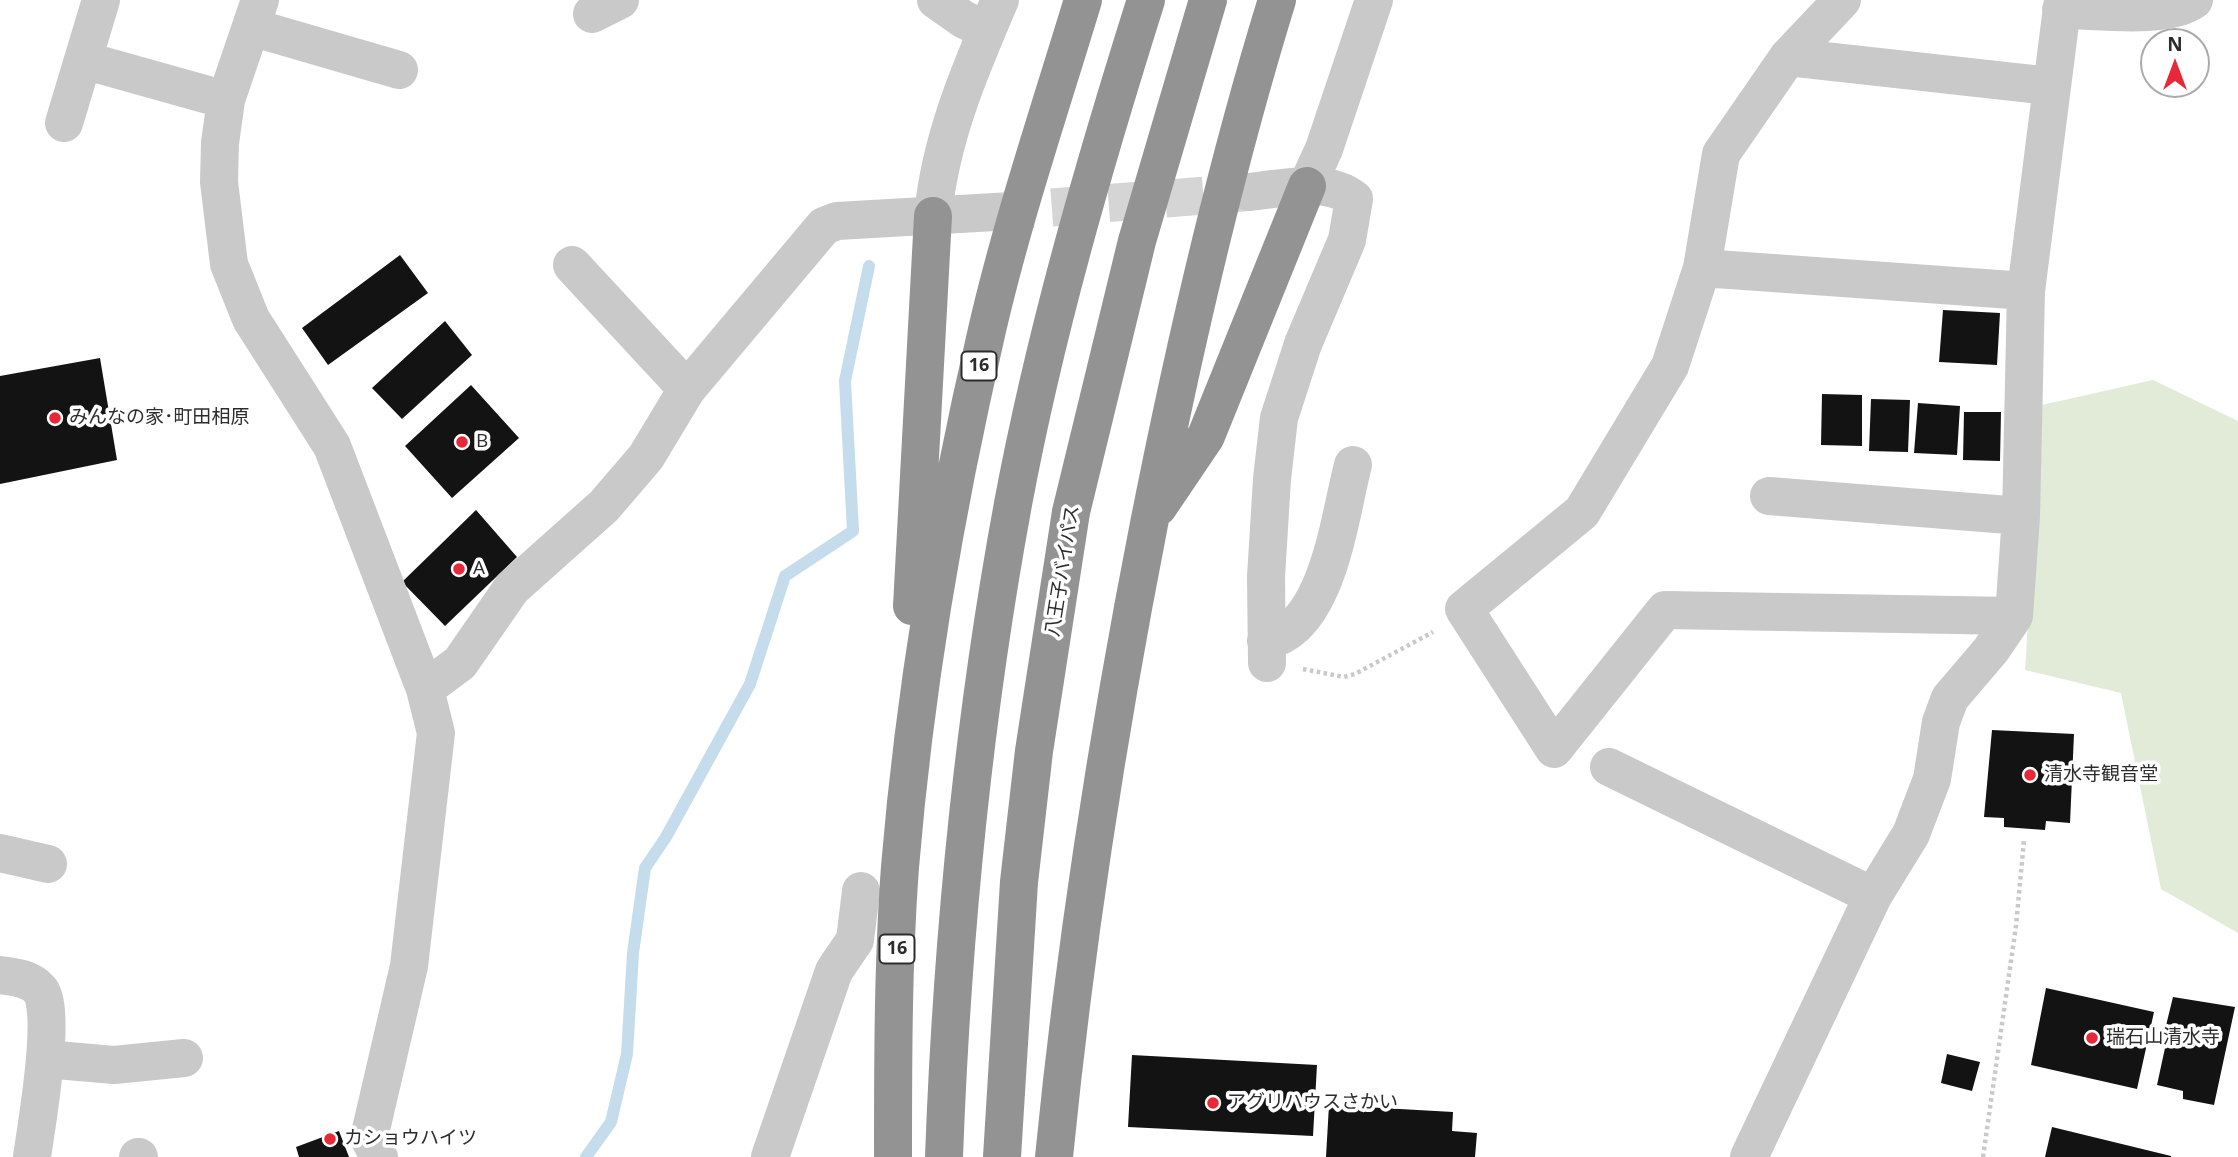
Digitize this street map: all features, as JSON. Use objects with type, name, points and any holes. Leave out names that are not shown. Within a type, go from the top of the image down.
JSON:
[{"type":"highway","name":"16","points":[[893,1157],[893,1018],[899,895],[913,741],[941,550],[987,327],[1030,173],[1083,0]]},
{"type":"highway","points":[[944,1157],[950,1018],[975,747],[1014,502],[1072,252],[1146,0]]},
{"type":"highway","name":"八王子バイパス","points":[[1002,1157],[1019,881],[1034,751],[1071,512],[1140,229],[1208,0]]},
{"type":"highway","points":[[1055,1157],[1074,981],[1108,749],[1150,517],[1206,255],[1251,85],[1277,0]]},
{"type":"highway","points":[[1150,517],[1206,436],[1307,186]]},
{"type":"highway","points":[[913,741],[912,582],[933,216]]},
{"type":"street","points":[[64,123],[101,0]]},
{"type":"street","points":[[933,216],[937,178],[947,135],[993,15],[963,19],[936,0]]},
{"type":"street","points":[[1307,186],[1324,149],[1374,0]]},
{"type":"street","points":[[1842,0],[1788,57],[1720,154],[1702,268],[1670,366],[1582,512],[1464,609],[1553,749],[1665,610],[2014,616]]},
{"type":"street","points":[[1749,1157],[1873,896],[1911,834],[1932,779],[1941,722],[1950,698],[1991,650],[2014,616],[2021,516],[2026,291],[2062,5],[2162,11],[2186,6],[2194,0]]},
{"type":"street","points":[[379,1157],[369,1138],[409,966],[436,733],[425,689],[332,446],[267,345],[239,295],[229,264],[219,182],[219,143],[226,100],[256,14],[400,70]]},
{"type":"street","points":[[1788,57],[2050,86]]},
{"type":"street","points":[[83,61],[226,100]]},
{"type":"street","points":[[1249,192],[1307,186],[1343,190],[1354,199],[1347,240],[1303,344],[1279,418],[1272,479],[1266,652]]},
{"type":"street","points":[[425,689],[460,663],[512,588],[604,506],[646,457],[687,389],[824,226],[836,221],[995,212]]},
{"type":"street","points":[[572,265],[687,389]]},
{"type":"street","points":[[1702,268],[2026,291]]},
{"type":"street","points":[[1266,652],[1302,622],[1320,594],[1353,465]]},
{"type":"street","points":[[1769,496],[2021,516]]},
{"type":"street","points":[[1609,767],[1873,896]]},
{"type":"street","points":[[0,853],[48,864]]},
{"type":"street","points":[[771,1157],[834,971],[855,940],[861,891]]},
{"type":"street","points":[[0,975],[22,979],[42,992],[45,1059],[32,1157]]},
{"type":"street","points":[[45,1059],[114,1065],[184,1058]]},
{"type":"path","points":[[1266,652],[1288,667],[1345,677],[1430,634]]},
{"type":"path","points":[[1983,1157],[2016,926],[2024,840]]},
{"type":"green space","points":[[2153,380],[2238,421],[2238,933],[2161,889],[2121,693],[2025,670],[2042,405]]},
{"type":"building","points":[[400,255],[428,293],[328,365],[302,328]]},
{"type":"building","points":[[1943,310],[2000,313],[1997,365],[1939,362]]},
{"type":"building","points":[[445,321],[472,355],[402,419],[372,388]]},
{"type":"building","name":"みんなの家･町田相原","points":[[100,358],[117,460],[0,484],[0,376]]},
{"type":"building","name":"B","points":[[471,385],[519,438],[452,498],[405,446]]},
{"type":"building","points":[[1822,394],[1862,395],[1862,446],[1821,445]]},
{"type":"building","points":[[1871,399],[1910,400],[1908,452],[1869,451]]},
{"type":"building","points":[[1918,403],[1960,406],[1957,455],[1914,453]]},
{"type":"building","points":[[1964,412],[2001,412],[2000,461],[1963,460]]},
{"type":"building","name":"A","points":[[476,510],[517,557],[445,626],[402,582]]},
{"type":"building","name":"清水寺観音堂","points":[[1992,730],[2074,734],[2070,823],[2046,821],[2045,830],[2004,827],[2004,818],[1984,817]]},
{"type":"building","name":"瑞石山清水寺","points":[[2046,988],[2154,1012],[2137,1089],[2031,1065]]},
{"type":"building","points":[[2173,997],[2235,1007],[2214,1105],[2183,1099],[2183,1091],[2157,1085],[2165,1048],[2161,1046]]},
{"type":"building","points":[[1947,1054],[1980,1062],[1972,1091],[1941,1083]]},
{"type":"building","points":[[1132,1055],[1317,1065],[1313,1136],[1128,1127]]},
{"type":"building","points":[[1329,1105],[1453,1112],[1452,1131],[1477,1133],[1475,1157],[1326,1157]]},
{"type":"building","points":[[2052,1127],[2171,1156],[2171,1157],[2045,1157]]},
{"type":"building","name":"カショウハイツ","points":[[339,1131],[349,1157],[299,1157],[296,1147]]},
{"type":"waterway","points":[[586,1157],[611,1122],[627,1054],[633,953],[645,868],[666,837],[750,684],[785,576],[853,531],[845,381],[869,266]]},
{"type":"tunnel","points":[[995,212],[1249,192]]},
{"type":"place","name":"みんなの家･町田相原","points":[[55,418]]},
{"type":"place","name":"B","points":[[462,442]]},
{"type":"place","name":"A","points":[[459,569]]},
{"type":"place","name":"清水寺観音堂","points":[[2030,775]]},
{"type":"place","name":"瑞石山清水寺","points":[[2092,1038]]},
{"type":"place","name":"アグリハウスさかい","points":[[1213,1103]]},
{"type":"place","name":"カショウハイツ","points":[[330,1139]]}]
